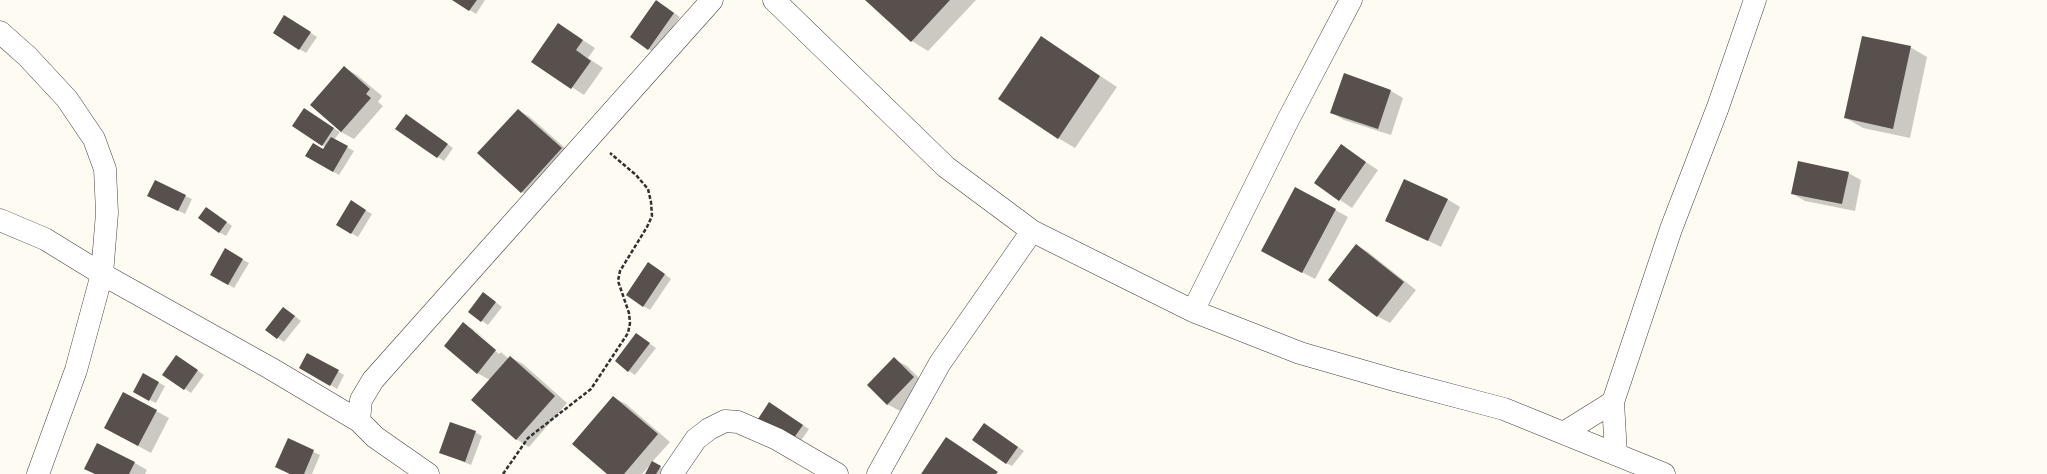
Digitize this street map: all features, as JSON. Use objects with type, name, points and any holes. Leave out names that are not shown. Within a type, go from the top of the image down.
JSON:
[{"type":"street","points":[[359,420],[361,400],[373,380],[712,0]]},
{"type":"street","points":[[774,0],[946,167],[1032,231],[1193,311],[1300,353],[1504,409],[1565,432],[1664,474]]},
{"type":"street","points":[[1193,311],[1288,120],[1351,0]]},
{"type":"street","points":[[1616,454],[1613,402],[1671,230],[1718,107],[1755,0]]},
{"type":"street","points":[[0,32],[27,56],[67,99],[94,139],[105,169],[107,213],[102,274],[76,370],[38,474]]},
{"type":"street","points":[[0,220],[45,240],[359,420],[375,437],[428,474]]},
{"type":"street","points":[[878,474],[940,363],[1032,231]]},
{"type":"street","points":[[1565,432],[1613,402]]},
{"type":"street","points":[[672,474],[696,439],[709,429],[725,421],[738,422],[777,439],[837,474]]},
{"type":"path","points":[[503,474],[528,438],[591,389],[628,332],[630,323],[629,313],[618,281],[620,271],[647,227],[652,216],[651,202],[648,189],[636,175],[611,154],[605,146],[599,127]]},
{"type":"building","points":[[452,0],[477,0],[469,11]]},
{"type":"building","points":[[656,0],[674,13],[648,50],[630,37]]},
{"type":"building","points":[[865,0],[950,0],[911,42]]},
{"type":"building","points":[[284,15],[311,32],[299,50],[273,33]]},
{"type":"building","points":[[558,23],[583,40],[576,50],[591,61],[571,89],[531,62]]},
{"type":"building","points":[[1041,36],[1100,76],[1058,139],[998,99]]},
{"type":"building","points":[[1862,36],[1911,46],[1893,129],[1844,118]]},
{"type":"building","points":[[344,66],[370,89],[366,94],[371,98],[341,132],[310,105]]},
{"type":"building","points":[[1344,73],[1391,90],[1378,129],[1330,113]]},
{"type":"building","points":[[304,108],[334,128],[322,146],[292,126]]},
{"type":"building","points":[[518,109],[562,148],[521,193],[477,153]]},
{"type":"building","points":[[406,114],[448,144],[437,158],[395,129]]},
{"type":"building","points":[[331,137],[348,146],[333,172],[305,156],[313,143],[323,149]]},
{"type":"building","points":[[1341,144],[1366,162],[1339,201],[1314,183]]},
{"type":"building","points":[[1798,161],[1849,172],[1842,204],[1791,194]]},
{"type":"building","points":[[1404,179],[1448,199],[1428,241],[1385,221]]},
{"type":"building","points":[[155,180],[186,195],[178,211],[147,196]]},
{"type":"building","points":[[1295,187],[1336,209],[1302,273],[1261,251]]},
{"type":"building","points":[[351,200],[366,210],[351,234],[336,225]]},
{"type":"building","points":[[206,207],[227,222],[219,233],[198,218]]},
{"type":"building","points":[[1356,244],[1404,282],[1377,317],[1328,280]]},
{"type":"building","points":[[225,248],[243,259],[228,285],[210,275]]},
{"type":"building","points":[[648,262],[665,274],[643,307],[626,295]]},
{"type":"building","points":[[483,292],[496,302],[481,322],[468,312]]},
{"type":"building","points":[[283,307],[295,316],[277,339],[265,330]]},
{"type":"building","points":[[463,322],[496,350],[477,374],[444,346]]},
{"type":"building","points":[[636,333],[650,343],[628,372],[615,361]]},
{"type":"building","points":[[307,353],[339,370],[330,386],[299,368]]},
{"type":"building","points":[[176,355],[198,370],[184,390],[162,375]]},
{"type":"building","points":[[510,356],[555,396],[516,440],[471,400]]},
{"type":"building","points":[[894,357],[914,377],[887,405],[867,385]]},
{"type":"building","points":[[143,373],[159,382],[149,401],[133,392]]},
{"type":"building","points":[[123,392],[157,410],[138,446],[104,428]]},
{"type":"building","points":[[613,396],[658,434],[624,474],[607,474],[572,444]]},
{"type":"building","points":[[769,402],[803,425],[791,442],[758,419]]},
{"type":"building","points":[[450,422],[476,431],[465,462],[439,453]]},
{"type":"building","points":[[984,423],[1018,447],[1006,464],[972,440]]},
{"type":"building","points":[[946,437],[998,472],[996,474],[921,474]]},
{"type":"building","points":[[288,438],[314,450],[304,474],[290,474],[275,467]]},
{"type":"building","points":[[97,443],[135,462],[129,474],[95,474],[84,469]]},
{"type":"building","points":[[652,461],[661,466],[656,474],[645,474]]}]
